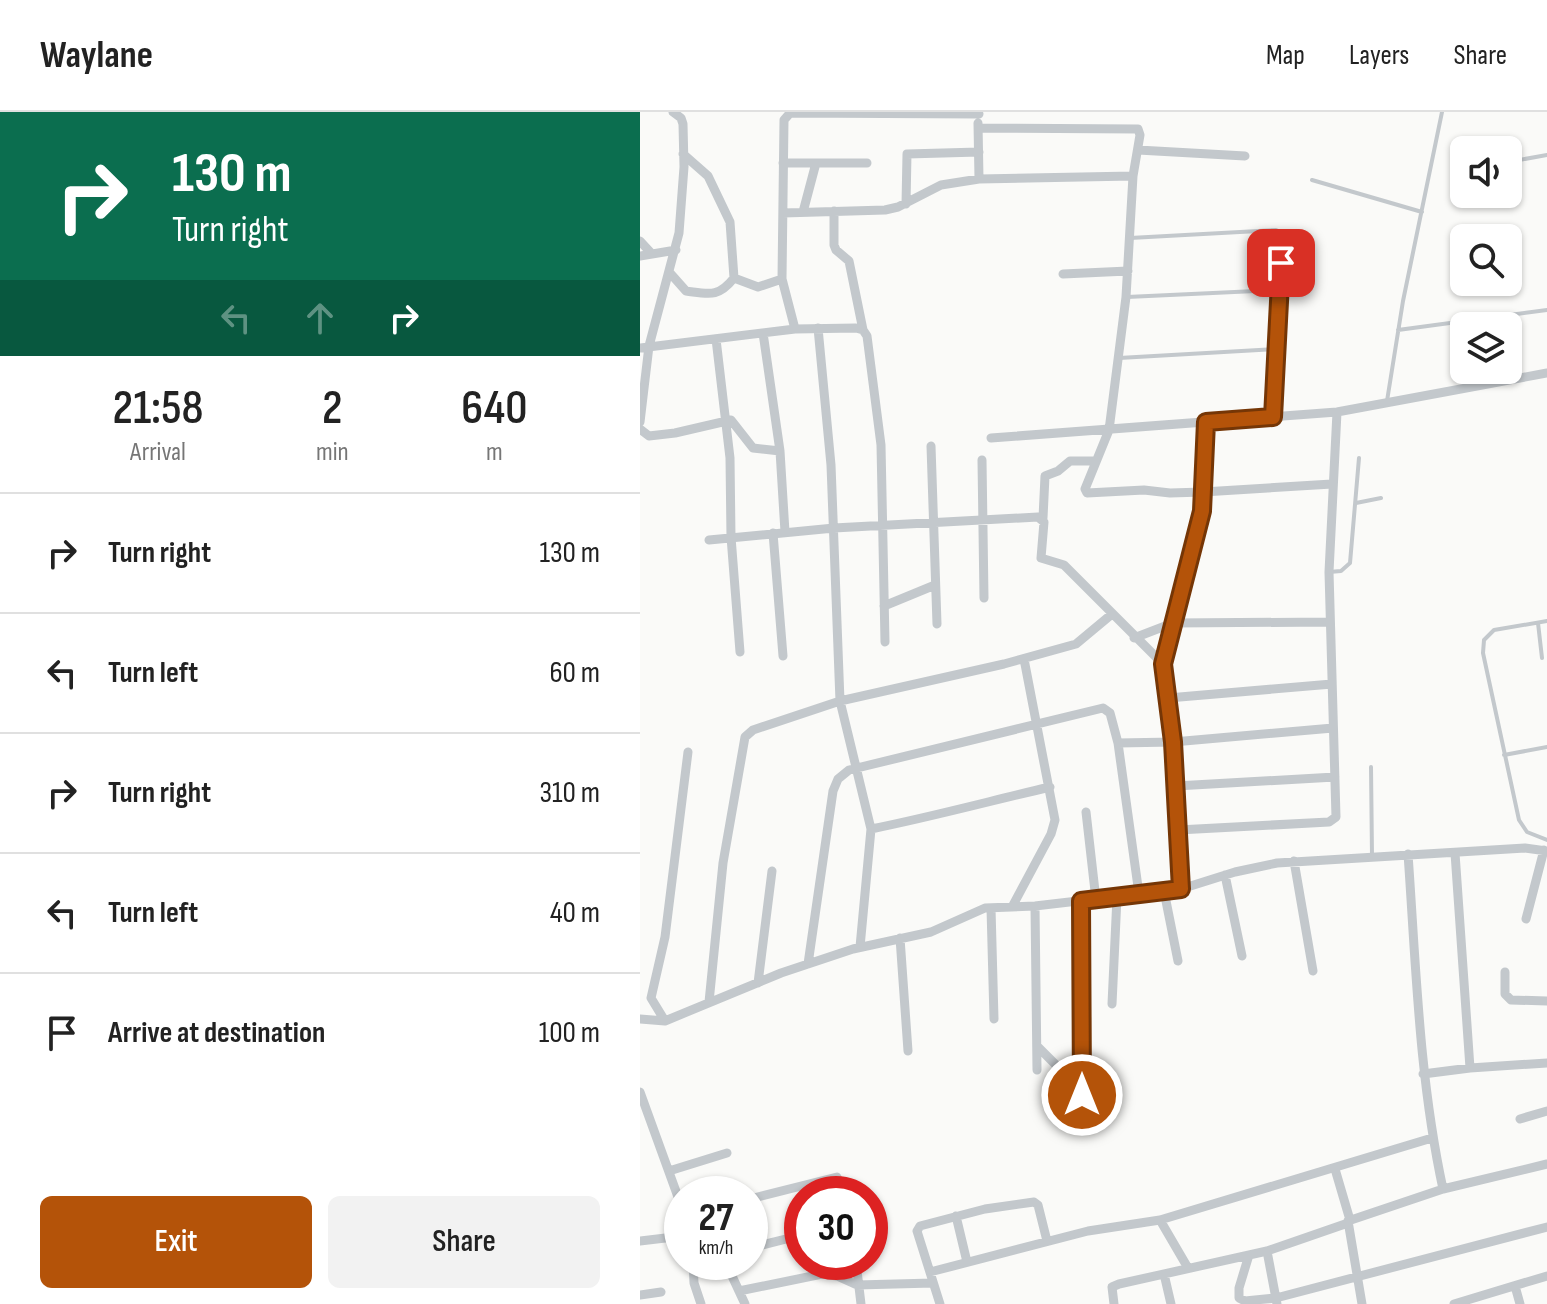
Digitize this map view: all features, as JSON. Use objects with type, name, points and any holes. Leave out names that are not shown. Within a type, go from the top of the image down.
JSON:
[{"type":"street","points":[[640,422],[644,347],[676,250],[683,124],[673,112]]},
{"type":"street","points":[[795,329],[782,279],[784,120],[790,113],[979,113],[979,179]]},
{"type":"street","points":[[978,128],[1138,129],[1140,135],[1133,176],[1126,297],[1109,430],[1085,489],[1090,494],[1144,490],[1170,493],[1332,484]]},
{"type":"street","points":[[1138,150],[1245,156]]},
{"type":"street","points":[[906,204],[907,154],[979,152]]},
{"type":"street","points":[[670,273],[686,291],[713,294],[726,289],[734,278],[730,222],[708,176],[683,154]]},
{"type":"street","points":[[783,163],[867,163]]},
{"type":"street","points":[[803,212],[816,163]]},
{"type":"street","points":[[783,213],[885,210],[906,204],[941,185],[979,179],[1133,176]]},
{"type":"street","points":[[834,211],[834,245],[849,261],[863,330],[867,336],[881,445],[885,642]]},
{"type":"street","points":[[640,241],[652,254]]},
{"type":"street","points":[[640,256],[676,250]]},
{"type":"street","points":[[1063,274],[1128,271]]},
{"type":"street","points":[[734,278],[758,287],[782,279]]},
{"type":"street","points":[[818,328],[831,465],[840,701],[871,829],[860,947]]},
{"type":"street","points":[[644,347],[795,329],[863,330]]},
{"type":"street","points":[[763,333],[780,451],[785,532]]},
{"type":"street","points":[[716,339],[732,489],[731,537],[740,652]]},
{"type":"street","points":[[991,438],[1337,412],[1547,373]]},
{"type":"street","points":[[1178,830],[1329,822],[1336,817],[1329,572],[1337,412]]},
{"type":"street","points":[[640,429],[649,436],[675,433],[725,420],[734,422],[753,448],[780,451]]},
{"type":"street","points":[[1181,889],[1173,742],[1163,664],[1202,511],[1206,422]]},
{"type":"street","points":[[931,446],[937,624]]},
{"type":"street","points":[[982,460],[984,598]]},
{"type":"street","points":[[1096,461],[1070,461],[1058,471],[1046,475],[1041,558],[1064,565],[1163,664]]},
{"type":"street","points":[[709,540],[834,528],[1043,518]]},
{"type":"street","points":[[773,533],[783,656]]},
{"type":"street","points":[[884,606],[935,585]]},
{"type":"street","points":[[709,1002],[723,863],[745,737],[753,730],[840,701],[1076,644],[1112,614]]},
{"type":"street","points":[[1134,638],[1173,623],[1330,622]]},
{"type":"street","points":[[1012,907],[1054,827],[1050,787],[1024,659]]},
{"type":"street","points":[[1168,698],[1332,684]]},
{"type":"street","points":[[808,964],[833,791],[838,779],[856,768],[1103,708],[1110,713],[1118,743],[1139,894]]},
{"type":"street","points":[[1118,743],[1173,742],[1333,728]]},
{"type":"street","points":[[665,1021],[651,998],[665,937],[688,752]]},
{"type":"street","points":[[1176,786],[1335,777]]},
{"type":"street","points":[[871,829],[1050,787]]},
{"type":"street","points":[[1086,812],[1096,900]]},
{"type":"street","points":[[640,1019],[665,1021],[808,964],[860,947],[931,932],[953,925],[970,913],[991,908],[1096,900],[1181,889],[1225,875],[1294,861],[1525,848],[1546,851],[1526,919]]},
{"type":"street","points":[[1455,853],[1470,1068]]},
{"type":"street","points":[[1408,854],[1423,1074],[1443,1189]]},
{"type":"street","points":[[1294,861],[1313,971]]},
{"type":"street","points":[[758,983],[772,871]]},
{"type":"street","points":[[1225,875],[1242,956]]},
{"type":"street","points":[[1164,891],[1178,961]]},
{"type":"street","points":[[1112,1004],[1117,897]]},
{"type":"street","points":[[1081,901],[1082,1116]]},
{"type":"street","points":[[1035,906],[1037,1070]]},
{"type":"street","points":[[991,908],[994,1019]]},
{"type":"street","points":[[900,938],[908,1051]]},
{"type":"street","points":[[1505,972],[1505,994],[1511,1000],[1547,1001]]},
{"type":"street","points":[[640,998],[651,998]]},
{"type":"street","points":[[1037,1046],[1057,1066],[1082,1074]]},
{"type":"street","points":[[1423,1074],[1547,1063]]},
{"type":"street","points":[[640,1092],[671,1176]]},
{"type":"street","points":[[1520,1119],[1547,1111]]},
{"type":"street","points":[[739,1291],[822,1274],[837,1276],[857,1285],[932,1277],[967,1262],[1047,1241],[1160,1220],[1432,1138]]},
{"type":"street","points":[[669,1171],[727,1153]]},
{"type":"street","points":[[1114,1304],[1112,1287],[1267,1251],[1443,1189],[1547,1164]]},
{"type":"street","points":[[1335,1169],[1349,1221],[1362,1304]]},
{"type":"street","points":[[940,1304],[917,1228],[956,1216],[1034,1202],[1038,1205],[1047,1241]]},
{"type":"street","points":[[956,1216],[967,1262]]},
{"type":"street","points":[[1160,1220],[1188,1268]]},
{"type":"street","points":[[1249,1255],[1239,1298],[1245,1301],[1277,1301],[1357,1276],[1547,1227]]},
{"type":"street","points":[[640,1241],[664,1238]]},
{"type":"street","points":[[1267,1251],[1277,1301]]},
{"type":"street","points":[[1164,1274],[1171,1304]]},
{"type":"street","points":[[1459,1303],[1547,1276]]},
{"type":"street","points":[[694,1280],[701,1304]]},
{"type":"street","points":[[732,1280],[745,1304]]},
{"type":"street","points":[[857,1280],[861,1304]]},
{"type":"street","points":[[1515,1286],[1520,1304]]},
{"type":"street","points":[[640,1295],[661,1292]]},
{"type":"lane","points":[[1386,403],[1442,112]]},
{"type":"lane","points":[[1522,159],[1547,155]]},
{"type":"lane","points":[[1312,180],[1422,212]]},
{"type":"lane","points":[[1130,238],[1276,230],[1282,235],[1273,417]]},
{"type":"lane","points":[[1126,297],[1280,290]]},
{"type":"lane","points":[[1398,330],[1547,310]]},
{"type":"lane","points":[[1119,358],[1276,349]]},
{"type":"lane","points":[[1329,572],[1341,571],[1350,563],[1359,458]]},
{"type":"lane","points":[[1355,503],[1381,498]]},
{"type":"lane","points":[[1547,621],[1494,630],[1484,640],[1483,653],[1523,827],[1527,832],[1547,840]]},
{"type":"lane","points":[[1538,623],[1542,658]]},
{"type":"lane","points":[[1504,755],[1547,747]]},
{"type":"lane","points":[[1371,767],[1372,856]]},
{"type":"route","points":[[1082,1095],[1081,901],[1181,889],[1173,742],[1163,664],[1202,511],[1206,422],[1273,417],[1281,263]]}]
